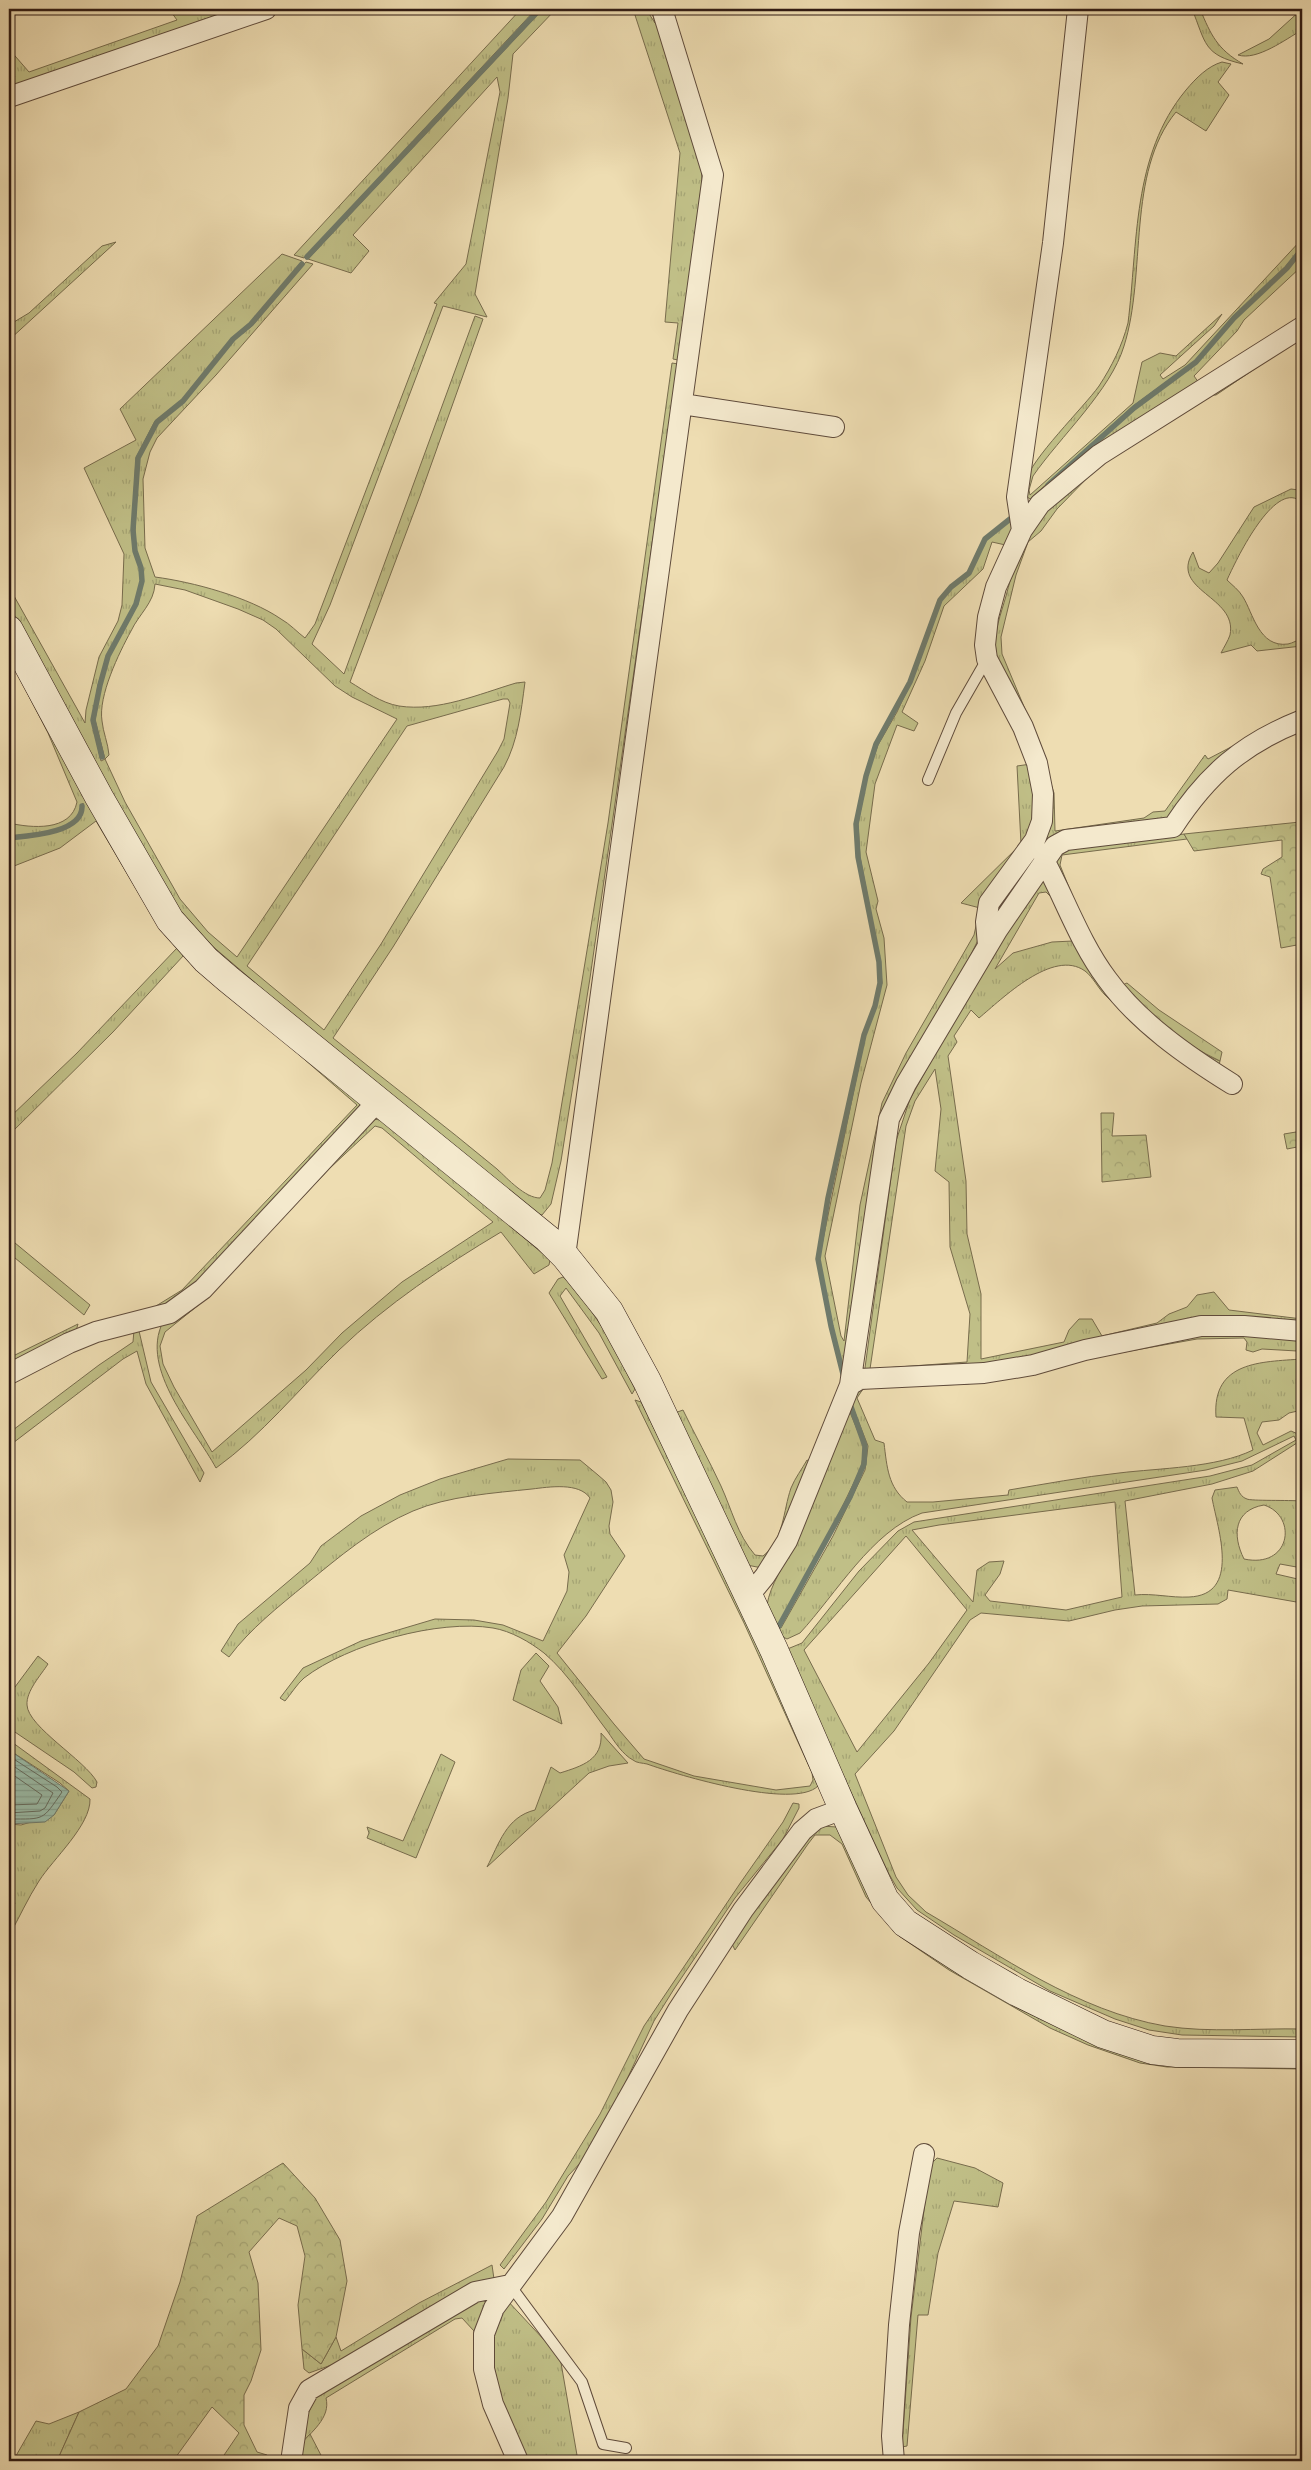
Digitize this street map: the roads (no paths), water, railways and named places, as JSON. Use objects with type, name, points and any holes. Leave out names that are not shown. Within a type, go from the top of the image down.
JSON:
[{"type":"street","points":[[9,97],[266,9]]},
{"type":"street","points":[[565,1256],[714,175],[662,9]]},
{"type":"street","points":[[1022,530],[1017,497],[1053,243],[1078,9]]},
{"type":"street","points":[[988,945],[986,922],[989,903],[1035,840],[1042,821],[1043,794],[1037,763],[1023,727],[987,659],[985,646],[990,609],[996,587],[1022,530],[1040,504],[1099,455],[1302,327]]},
{"type":"street","points":[[682,404],[834,427]]},
{"type":"street","points":[[9,630],[99,797],[170,920],[228,980],[522,1216],[565,1256],[609,1311],[626,1339],[688,1466],[747,1598],[774,1650],[843,1810],[885,1900],[905,1923],[1017,1992],[1103,2034],[1152,2050],[1203,2054],[1302,2054]]},
{"type":"street","points":[[747,1598],[765,1576],[787,1541],[850,1385],[889,1119],[906,1084],[988,945],[1055,846],[1066,840],[1173,827],[1189,802],[1214,772],[1270,733],[1300,721]]},
{"type":"street","points":[[1044,860],[1088,950],[1107,980],[1133,1008],[1191,1059],[1232,1084]]},
{"type":"street","points":[[9,1374],[69,1343],[96,1332],[170,1313],[188,1301],[202,1289],[378,1101]]},
{"type":"street","points":[[850,1385],[860,1379],[948,1376],[1004,1370],[1063,1357],[1085,1350],[1202,1326],[1244,1326],[1302,1331]]},
{"type":"street","points":[[518,2461],[493,2404],[484,2369],[484,2334],[494,2308],[562,2216],[678,2010],[743,1910],[802,1831],[816,1819],[843,1810]]},
{"type":"street","points":[[894,2461],[892,2436],[899,2325],[909,2233],[924,2154]]},
{"type":"street","points":[[292,2455],[299,2408],[309,2390],[475,2292],[510,2285]]},
{"type":"lane","points":[[928,780],[956,713],[987,659]]},
{"type":"lane","points":[[510,2285],[582,2382],[603,2444],[626,2448]]},
{"type":"water","points":[[9,1750],[69,1791],[54,1815],[45,1822],[9,1824]]},
{"type":"waterway","points":[[307,257],[540,9]]},
{"type":"waterway","points":[[1048,485],[1134,408],[1196,362],[1234,318],[1287,268],[1302,249]]},
{"type":"waterway","points":[[102,757],[93,720],[100,685],[108,656],[136,604],[142,581],[141,568],[135,551],[133,530],[138,458],[157,422],[183,401],[233,339],[251,324],[302,264]]},
{"type":"waterway","points":[[844,1378],[831,1326],[818,1259],[828,1198],[864,1035],[875,1006],[880,983],[879,962],[858,857],[856,824],[866,776],[876,744],[910,682],[940,600],[951,587],[969,573],[985,539],[1015,515]]},
{"type":"waterway","points":[[9,838],[41,834],[65,827],[74,822],[80,815],[82,806]]},
{"type":"waterway","points":[[779,1626],[850,1497],[864,1464],[865,1446],[850,1404]]}]
